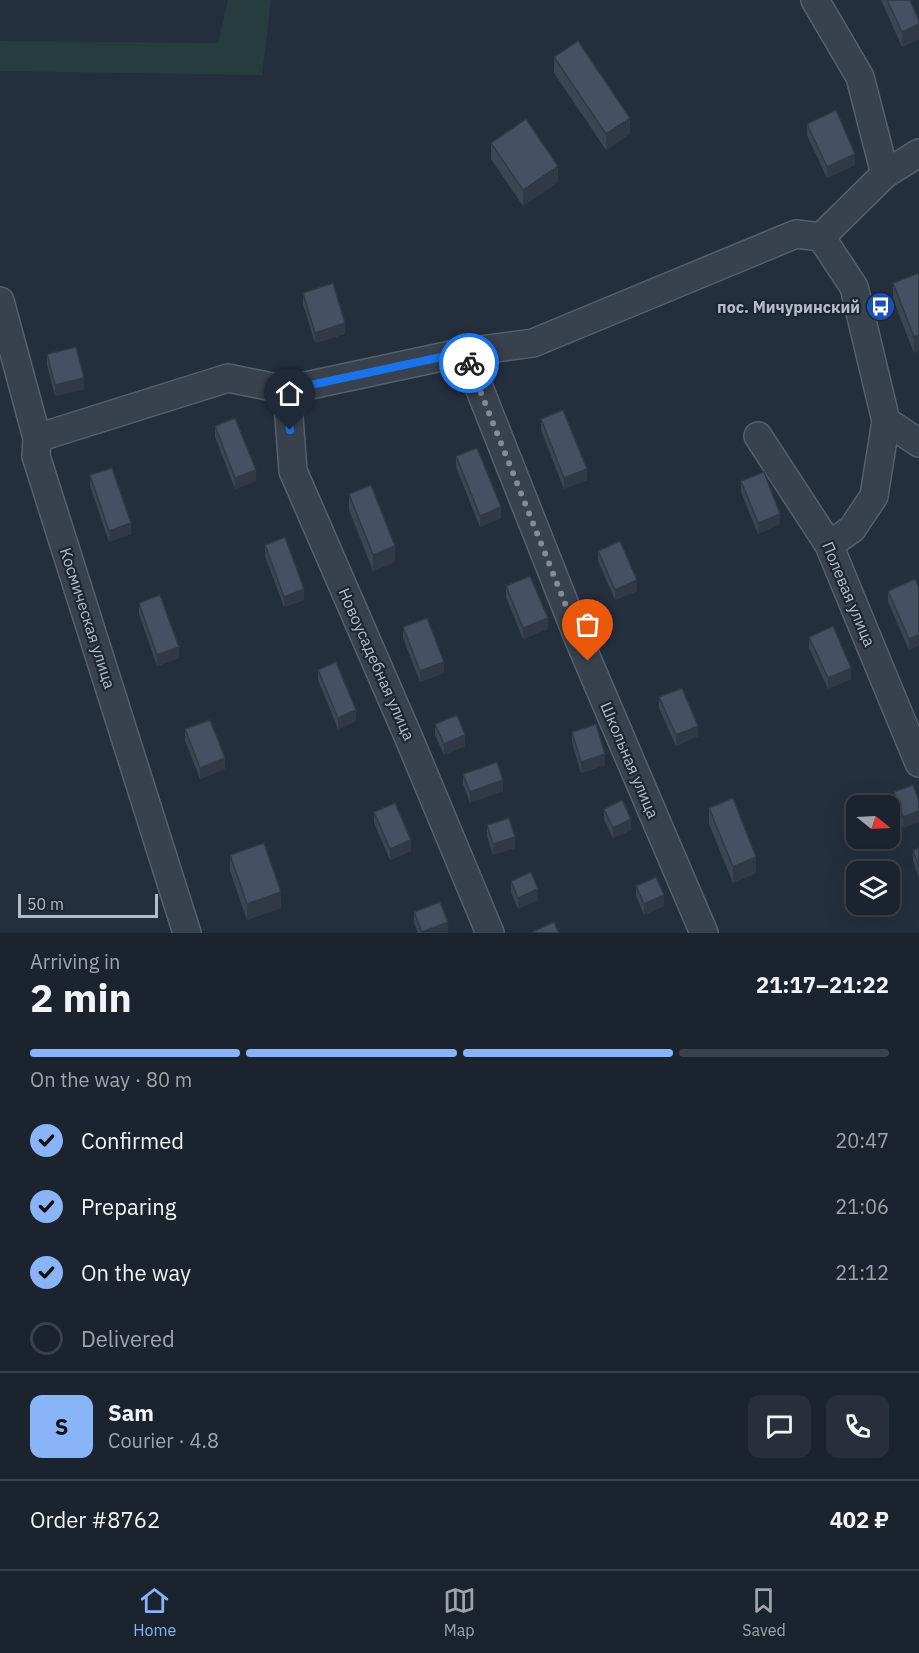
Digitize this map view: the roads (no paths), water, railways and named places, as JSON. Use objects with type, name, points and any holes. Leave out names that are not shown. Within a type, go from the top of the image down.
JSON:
[{"type":"street","points":[[815,0],[860,77],[885,174]]},
{"type":"street","points":[[821,237],[885,174],[919,153]]},
{"type":"street","points":[[37,438],[228,378],[287,390],[465,352],[533,343],[795,234],[821,237],[854,287],[886,421],[874,496],[852,528],[830,545]]},
{"type":"street","name":"Космическая улица","points":[[0,301],[37,438],[36,456],[187,933]]},
{"type":"street","name":"Школьная улица","points":[[465,352],[579,640],[704,933]]},
{"type":"street","name":"Новоусадебная улица","points":[[287,390],[292,471],[408,736],[490,933]]},
{"type":"street","points":[[886,421],[919,443]]},
{"type":"street","name":"Полевая улица","points":[[758,436],[830,545],[919,763]]},
{"type":"place","name":"пос. Мичуринский","points":[[881,307]]}]
